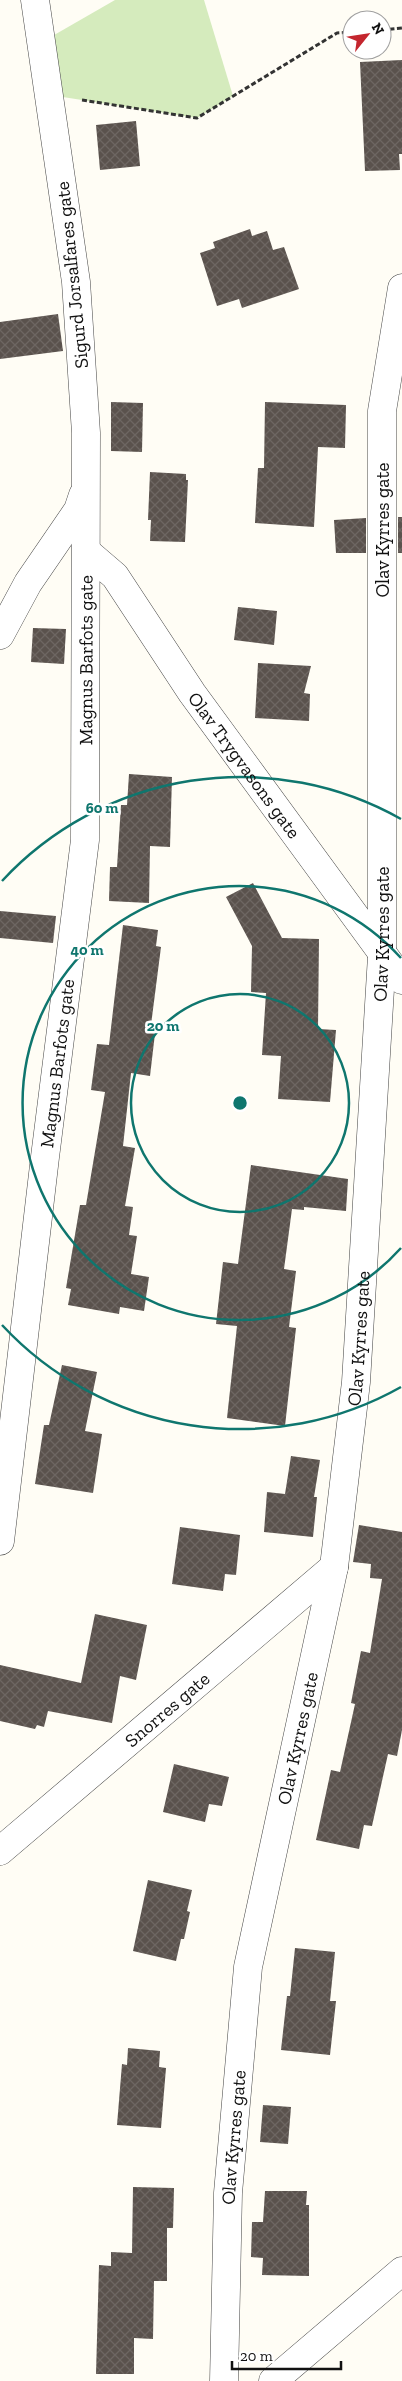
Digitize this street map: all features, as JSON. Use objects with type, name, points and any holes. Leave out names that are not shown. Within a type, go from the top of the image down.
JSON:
[{"type":"street","name":"Sigurd Jorsalfares gate","points":[[34,0],[50,95],[76,282],[86,433],[87,552]]},
{"type":"street","name":"Olav Kyrres gate","points":[[224,2381],[228,2193],[248,1967],[334,1567],[356,1382],[382,956],[382,411],[402,288]]},
{"type":"street","points":[[0,635],[28,583],[78,510],[85,490]]},
{"type":"street","name":"Olav Trygvasons gate","points":[[87,552],[115,576],[192,693],[382,956],[402,980]]},
{"type":"street","name":"Magnus Barfots gate","points":[[0,1542],[45,1157],[85,840],[87,552]]},
{"type":"street","name":"Snorres gate","points":[[0,1851],[334,1567]]},
{"type":"street","points":[[273,2381],[402,2271]]},
{"type":"path","points":[[50,95],[196,118],[336,33],[342,33]]},
{"type":"green space","points":[[115,0],[204,0],[233,96],[197,118],[50,95],[42,42]]},
{"type":"building","points":[[402,60],[402,154],[399,154],[400,170],[365,171],[360,62]]},
{"type":"building","points":[[136,121],[140,166],[100,170],[96,125]]},
{"type":"building","points":[[250,229],[252,236],[267,231],[273,250],[284,247],[299,289],[242,308],[239,299],[217,306],[200,253],[215,248],[213,242]]},
{"type":"building","points":[[58,314],[63,351],[0,359],[0,322]]},
{"type":"building","points":[[111,402],[143,403],[142,452],[111,451]]},
{"type":"building","points":[[265,402],[346,405],[345,448],[318,447],[314,527],[255,523],[258,468],[264,468]]},
{"type":"building","points":[[150,472],[186,474],[186,480],[188,480],[185,542],[150,541],[151,520],[148,520]]},
{"type":"building","points":[[398,517],[402,517],[402,553],[398,553]]},
{"type":"building","points":[[366,518],[366,553],[336,553],[334,520]]},
{"type":"building","points":[[238,607],[277,611],[274,645],[234,640]]},
{"type":"building","points":[[33,628],[66,629],[64,664],[31,662]]},
{"type":"building","points":[[258,663],[311,666],[304,693],[310,694],[309,721],[255,718]]},
{"type":"building","points":[[129,774],[172,777],[170,847],[150,846],[149,903],[109,901],[110,867],[117,867],[121,805],[127,805]]},
{"type":"building","points":[[253,883],[282,938],[319,939],[318,1029],[336,1030],[330,1102],[278,1099],[281,1056],[262,1055],[266,993],[251,992],[252,946],[226,897]]},
{"type":"building","points":[[0,911],[56,916],[53,943],[0,938]]},
{"type":"building","points":[[123,925],[158,930],[156,946],[161,947],[151,1025],[156,1025],[150,1076],[131,1073],[123,1146],[135,1148],[125,1206],[133,1207],[129,1235],[137,1236],[131,1274],[149,1277],[144,1311],[120,1307],[119,1314],[68,1305],[71,1289],[66,1288],[80,1205],[86,1205],[105,1092],[91,1090],[97,1044],[109,1045]]},
{"type":"building","points":[[251,1165],[348,1179],[346,1211],[304,1207],[304,1210],[292,1209],[284,1269],[296,1271],[289,1327],[296,1328],[285,1426],[227,1418],[237,1326],[216,1324],[223,1262],[238,1264]]},
{"type":"building","points":[[62,1365],[97,1372],[85,1431],[102,1434],[93,1493],[35,1484],[44,1425],[49,1425]]},
{"type":"building","points":[[291,1456],[320,1460],[314,1497],[317,1497],[313,1537],[264,1532],[267,1492],[285,1494]]},
{"type":"building","points":[[359,1525],[402,1532],[402,1730],[397,1756],[388,1754],[372,1826],[364,1825],[359,1849],[316,1840],[331,1770],[340,1772],[355,1704],[351,1703],[361,1651],[370,1653],[382,1579],[370,1578],[371,1564],[353,1562]]},
{"type":"building","points":[[180,1527],[240,1535],[236,1575],[225,1574],[223,1591],[172,1584]]},
{"type":"building","points":[[95,1614],[147,1625],[136,1680],[120,1676],[112,1723],[48,1711],[44,1727],[37,1725],[35,1729],[0,1721],[0,1665],[81,1683]]},
{"type":"building","points":[[174,1764],[229,1777],[222,1806],[209,1804],[205,1822],[163,1812]]},
{"type":"building","points":[[148,1880],[192,1890],[187,1911],[190,1912],[184,1939],[181,1939],[176,1961],[133,1951]]},
{"type":"building","points":[[295,1948],[335,1952],[330,2001],[336,2001],[330,2055],[281,2050],[287,1996],[290,1996]]},
{"type":"building","points":[[128,2048],[160,2051],[159,2067],[166,2068],[161,2128],[117,2125],[122,2064],[127,2065]]},
{"type":"building","points":[[263,2105],[291,2107],[288,2144],[260,2142]]},
{"type":"building","points":[[133,2187],[174,2188],[173,2228],[167,2228],[167,2281],[154,2281],[153,2339],[134,2338],[134,2374],[96,2374],[99,2265],[111,2266],[111,2252],[132,2253]]},
{"type":"building","points":[[265,2191],[307,2191],[306,2205],[309,2205],[309,2276],[262,2275],[263,2258],[251,2257],[252,2222],[263,2222]]}]
